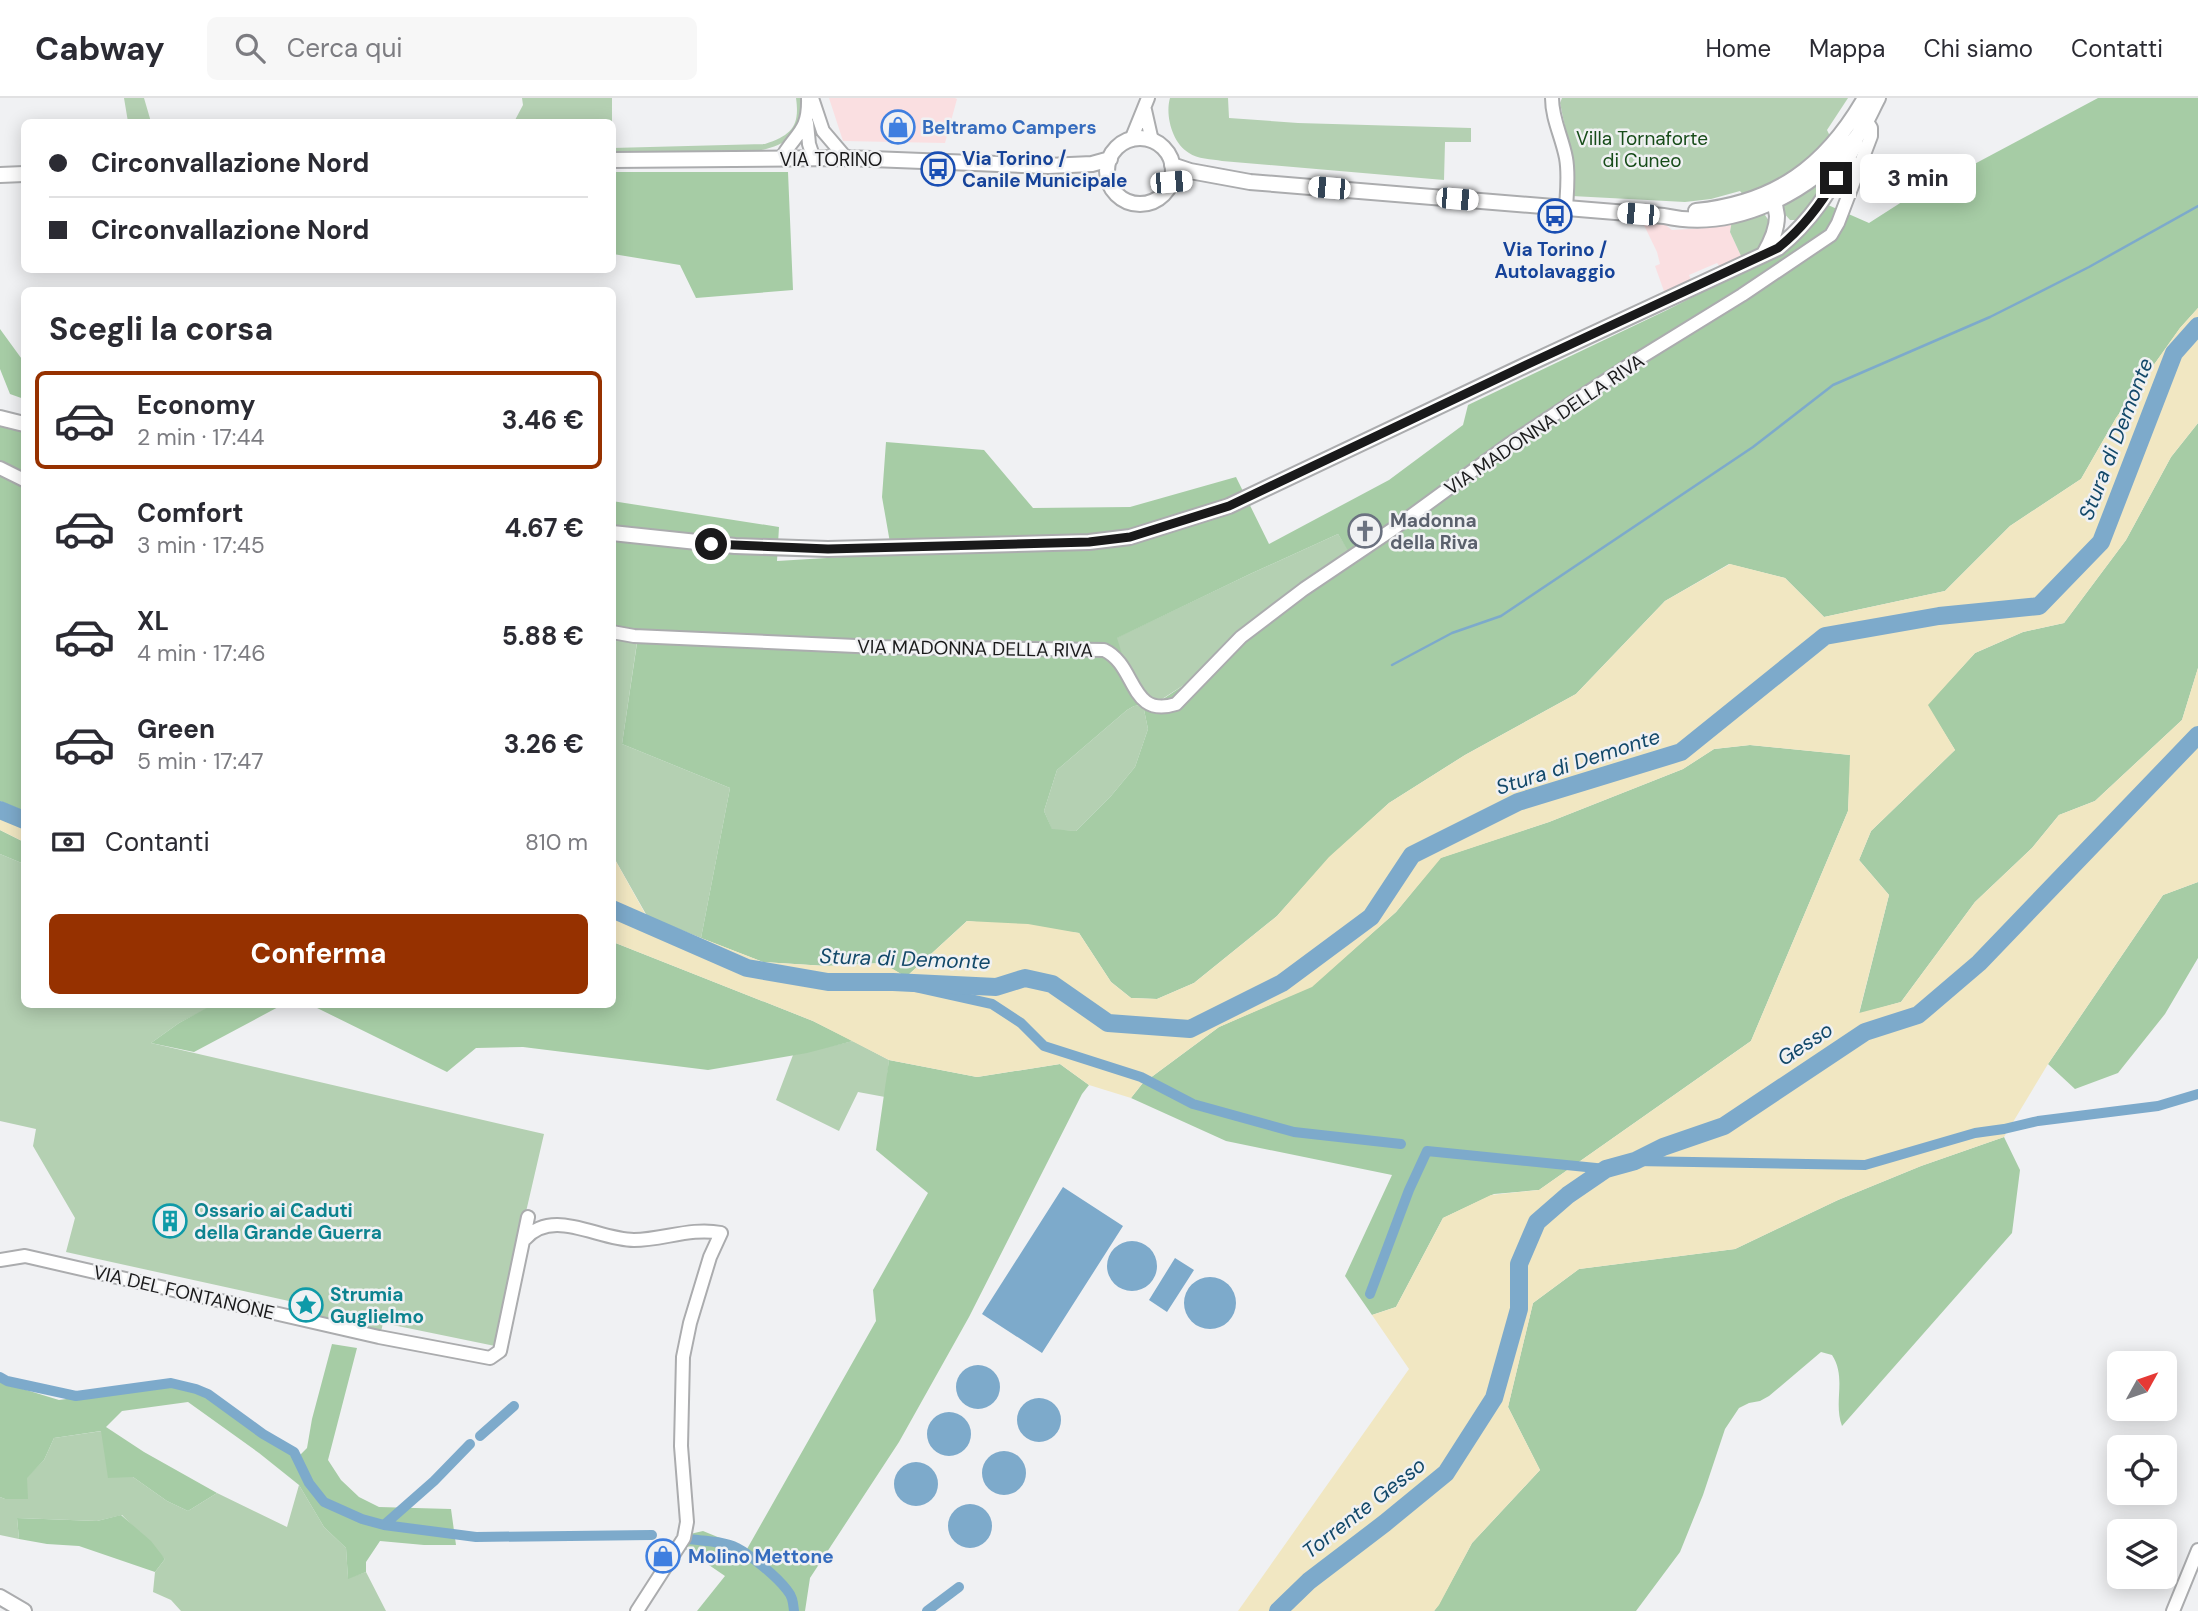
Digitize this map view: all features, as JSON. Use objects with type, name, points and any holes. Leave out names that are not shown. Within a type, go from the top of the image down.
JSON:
[{"type":"main road","points":[[1664,216],[1712,209],[1781,187],[1819,161],[1841,137],[1865,98]]},
{"type":"main road","points":[[1172,164],[1190,171],[1251,181],[1664,216],[1682,220],[1714,219],[1775,209],[1817,176],[1856,138],[1878,98]]},
{"type":"main road","points":[[616,533],[735,546],[828,549],[1089,542],[1130,537],[1229,506],[1778,248],[1803,227],[1825,197],[1855,145],[1856,138]]},
{"type":"main road","points":[[1131,140],[1152,141],[1167,153],[1172,164],[1171,182],[1167,190],[1152,202],[1136,204],[1121,198],[1111,186],[1107,169],[1118,147],[1131,140]]},
{"type":"main road","name":"VIA TORINO","points":[[616,160],[846,158],[1048,166],[1092,164],[1110,159]]},
{"type":"main road","name":"VIA TORINO","points":[[1048,166],[1097,174],[1108,179]]},
{"type":"main road","points":[[0,175],[21,174]]},
{"type":"main road","points":[[1171,182],[1190,180],[1235,184],[1251,181]]},
{"type":"main road","points":[[1764,254],[1772,240],[1774,198],[1781,187]]},
{"type":"main road","points":[[1775,209],[1784,223],[1803,227]]},
{"type":"main road","points":[[0,418],[21,423]]},
{"type":"main road","points":[[0,1597],[24,1611]]},
{"type":"street","points":[[810,98],[807,123],[814,159]]},
{"type":"street","points":[[810,98],[823,131],[846,158]]},
{"type":"street","points":[[1549,102],[1568,171],[1566,208]]},
{"type":"street","points":[[1131,140],[1146,104]]},
{"type":"street","points":[[1146,104],[1152,141]]},
{"type":"street","name":"VIA MADONNA DELLA RIVA","points":[[616,633],[634,636],[878,647],[1104,650],[1128,673],[1139,698],[1144,702],[1164,708],[1177,704],[1241,637],[1304,589],[1393,529],[1508,445],[1753,288],[1831,234],[1838,223],[1871,136],[1871,128],[1866,120]]},
{"type":"street","points":[[781,159],[788,145],[798,137],[807,123]]},
{"type":"street","points":[[814,159],[823,131]]},
{"type":"street","points":[[0,468],[21,478]]},
{"type":"street","name":"VIA DEL FONTANONE","points":[[0,1260],[25,1256],[379,1337],[490,1358],[500,1352],[528,1217]]},
{"type":"street","points":[[525,1239],[535,1229],[551,1225],[636,1240],[698,1231],[721,1233],[710,1257],[690,1323],[683,1357],[681,1446],[687,1522],[684,1538],[637,1611]]},
{"type":"street","points":[[2173,1611],[2198,1550]]},
{"type":"shaded area","points":[[829,98],[957,99],[945,143],[843,141]]},
{"type":"shaded area","points":[[1732,220],[1730,232],[1742,258],[1720,267],[1717,263],[1689,275],[1691,280],[1665,294],[1655,266],[1660,264],[1657,252],[1642,221],[1663,223],[1672,230],[1706,228],[1710,222]]},
{"type":"green space","points":[[124,98],[144,98],[150,119],[128,119]]},
{"type":"green space","points":[[522,98],[612,98],[612,119],[516,119],[523,105]]},
{"type":"green space","points":[[796,98],[802,98],[802,118],[795,133],[783,143],[767,149],[730,154],[616,155],[616,148],[765,144],[788,133],[795,122]]},
{"type":"green space","points":[[1170,98],[1228,98],[1229,118],[1298,123],[1471,128],[1471,142],[1445,142],[1444,180],[1200,158],[1183,148],[1174,136],[1168,112]]},
{"type":"green space","name":"Villa Tornaforte di Cuneo","points":[[1562,98],[1848,98],[1827,130],[1832,140],[1791,172],[1744,196],[1740,191],[1711,199],[1685,202],[1572,196],[1574,170],[1560,103]]},
{"type":"green space","points":[[2098,98],[2198,98],[2198,308],[2180,328],[2116,418],[2081,479],[2010,526],[1945,591],[1824,617],[1785,578],[1729,564],[1665,601],[1576,694],[1465,755],[1389,803],[1330,857],[1277,916],[1194,983],[1157,999],[1131,998],[1111,982],[1079,933],[967,921],[906,977],[882,963],[826,966],[763,962],[701,938],[730,788],[622,744],[637,643],[616,641],[616,502],[779,527],[777,561],[892,554],[882,497],[886,442],[984,450],[1033,508],[1130,507],[1236,477],[1269,544],[1389,480],[1463,425],[1468,405],[1774,256],[1800,236],[1828,205],[1869,223],[1908,198],[1914,181],[1935,185]],"holes":[[[1338,534],[1350,554],[1193,679],[1157,703],[1139,693],[1117,638]],[[1143,705],[1148,729],[1135,767],[1111,796],[1076,831],[1052,829],[1044,811],[1057,770],[1134,706]]]},
{"type":"green space","points":[[616,172],[788,172],[793,290],[696,298],[680,265],[616,254]]},
{"type":"green space","points":[[1829,172],[1831,174],[1821,194],[1799,220],[1790,220],[1782,211],[1782,205]]},
{"type":"green space","points":[[1759,212],[1765,215],[1771,224],[1763,246],[1742,258],[1730,232],[1732,220]]},
{"type":"green space","points":[[0,329],[21,358],[21,398],[10,394],[0,369]]},
{"type":"green space","points":[[0,411],[21,416],[21,810],[0,801]]},
{"type":"green space","points":[[2198,423],[2198,668],[2182,720],[2095,801],[2059,815],[2032,848],[1975,902],[1901,1002],[1859,1014],[1889,895],[1859,860],[1871,831],[1955,750],[1927,705],[1975,653],[2023,632],[2064,623],[2126,540],[2171,457]]},
{"type":"green space","points":[[1338,534],[1351,554],[1193,679],[1156,703],[1139,693],[1116,638]]},
{"type":"green space","points":[[616,641],[637,642],[622,744],[730,788],[701,938],[647,916],[616,861]]},
{"type":"green space","points":[[1143,705],[1148,729],[1135,767],[1076,831],[1052,830],[1044,811],[1057,770],[1127,710]]},
{"type":"green space","points":[[1750,745],[1851,755],[1848,811],[1751,1041],[1539,1190],[1494,1194],[1443,1218],[1396,1307],[1372,1315],[1345,1276],[1392,1175],[1226,1141],[1131,1098],[1142,1084],[1219,1027],[1312,986],[1396,912],[1440,858],[1549,822],[1683,769],[1714,749]]},
{"type":"green space","points":[[0,830],[21,840],[21,863],[0,854]]},
{"type":"green space","points":[[0,854],[21,863],[21,1008],[208,1008],[179,1023],[151,1043],[544,1134],[495,1346],[383,1323],[381,1332],[306,1314],[307,1305],[66,1252],[75,1218],[33,1146],[36,1129],[0,1121]]},
{"type":"green space","points":[[2198,882],[2198,958],[2165,1014],[2118,1073],[2075,1089],[2048,1064],[2163,895]]},
{"type":"green space","points":[[616,943],[813,1021],[853,1041],[807,1053],[708,1070],[523,1047],[476,1048],[447,1072],[317,1008],[616,1008]]},
{"type":"green space","points":[[207,1008],[276,1008],[194,1052],[151,1043]]},
{"type":"green space","points":[[853,1041],[889,1060],[885,1097],[858,1092],[839,1131],[776,1100],[793,1055]]},
{"type":"green space","points":[[889,1060],[977,1077],[1060,1064],[1089,1085],[969,1317],[899,1442],[810,1578],[805,1611],[697,1611],[725,1576],[684,1548],[690,1534],[703,1531],[747,1549],[876,1321],[873,1290],[928,1193],[876,1150]]},
{"type":"green space","points":[[2004,1137],[2020,1170],[2012,1233],[1842,1426],[1839,1372],[1832,1355],[1821,1352],[1769,1396],[1739,1408],[1725,1429],[1680,1552],[1636,1611],[1434,1611],[1472,1543],[1540,1470],[1508,1407],[1533,1303],[1579,1269],[1735,1249],[1838,1200],[1921,1166]]},
{"type":"green space","points":[[332,1344],[357,1348],[328,1460],[341,1480],[359,1497],[379,1507],[451,1509],[456,1545],[380,1541],[366,1562],[366,1572],[348,1579],[346,1548],[324,1527],[299,1485],[188,1402],[122,1411],[106,1427],[217,1493],[188,1511],[167,1501],[133,1477],[108,1478],[101,1431],[54,1438],[44,1460],[27,1478],[28,1499],[0,1497],[0,1382],[59,1400],[173,1385],[207,1395],[296,1459],[307,1448]]},
{"type":"green space","points":[[102,1431],[133,1477],[167,1501],[188,1511],[217,1493],[287,1527],[299,1485],[324,1527],[346,1548],[348,1578],[366,1572],[386,1611],[181,1611],[171,1600],[153,1592],[155,1572],[165,1559],[122,1515],[97,1521],[17,1518],[19,1539],[0,1535],[0,1497],[5,1499],[44,1460],[54,1438]]},
{"type":"green space","points":[[121,1515],[151,1541],[165,1559],[155,1572],[79,1546],[19,1539],[17,1518],[97,1521]]},
{"type":"sand","points":[[2198,308],[2198,423],[2171,457],[2126,540],[2064,623],[2023,632],[1975,653],[1928,705],[1955,750],[1871,831],[1859,860],[1889,895],[1859,1013],[1901,1002],[1975,902],[2032,848],[2059,815],[2095,801],[2182,720],[2198,668],[2198,882],[2163,895],[2048,1064],[2004,1137],[1921,1166],[1838,1200],[1735,1249],[1579,1269],[1533,1303],[1508,1407],[1540,1470],[1472,1543],[1434,1611],[1238,1611],[1409,1369],[1372,1315],[1396,1307],[1443,1218],[1491,1195],[1539,1190],[1751,1041],[1848,811],[1850,755],[1750,745],[1714,749],[1683,769],[1549,822],[1441,858],[1396,912],[1312,987],[1219,1027],[1142,1084],[1131,1098],[1089,1085],[1060,1064],[977,1077],[889,1060],[813,1021],[616,943],[616,861],[647,917],[763,962],[826,966],[883,963],[906,977],[967,921],[1028,924],[1079,933],[1111,982],[1131,998],[1157,999],[1194,983],[1277,916],[1329,857],[1389,803],[1465,755],[1576,694],[1665,601],[1730,564],[1785,578],[1824,617],[1945,591],[2010,526],[2081,479],[2116,418],[2180,328]]},
{"type":"sand","points":[[0,801],[21,810],[21,840],[0,830]]},
{"type":"water","points":[[1063,1187],[1123,1226],[1042,1353],[982,1314]]},
{"type":"water","points":[[1132,1241],[1150,1248],[1157,1266],[1150,1284],[1132,1291],[1114,1284],[1107,1266],[1114,1248]]},
{"type":"water","points":[[1175,1258],[1194,1270],[1167,1312],[1149,1300]]},
{"type":"water","points":[[1210,1277],[1220,1279],[1228,1285],[1234,1293],[1234,1313],[1228,1321],[1220,1327],[1210,1329],[1200,1327],[1192,1321],[1186,1313],[1184,1303],[1186,1293],[1192,1285],[1200,1279]]},
{"type":"water","points":[[978,1365],[994,1371],[1000,1387],[994,1403],[978,1409],[962,1403],[956,1387],[962,1371]]},
{"type":"water","points":[[1039,1398],[1055,1404],[1061,1420],[1055,1436],[1039,1442],[1023,1436],[1017,1420],[1023,1404]]},
{"type":"water","points":[[949,1412],[965,1418],[971,1434],[965,1450],[949,1456],[933,1450],[927,1434],[933,1418]]},
{"type":"water","points":[[1004,1451],[1020,1457],[1026,1473],[1020,1489],[1004,1495],[988,1489],[982,1473],[988,1457]]},
{"type":"water","points":[[916,1462],[932,1468],[938,1484],[932,1500],[916,1506],[900,1500],[894,1484],[900,1468]]},
{"type":"water","points":[[970,1504],[986,1510],[992,1526],[986,1542],[970,1548],[954,1542],[948,1526],[954,1510]]},
{"type":"waterway","points":[[1392,665],[1452,633],[1501,616],[1753,447],[1833,385],[1990,317],[2089,267],[2198,206]]},
{"type":"waterway","name":"Stura di Demonte","points":[[616,911],[747,968],[828,982],[996,987],[1025,978],[1052,984],[1108,1023],[1190,1029],[1282,983],[1371,917],[1412,855],[1518,802],[1681,752],[1825,636],[1939,616],[2039,606],[2101,542],[2174,353],[2198,326]]},
{"type":"waterway","name":"Gesso","points":[[1278,1611],[1309,1581],[1446,1473],[1494,1398],[1519,1309],[1519,1264],[1537,1222],[1568,1195],[1606,1169],[1635,1161],[1663,1147],[1724,1126],[1865,1032],[1918,1015],[1979,963],[2198,735]]},
{"type":"waterway","name":"Stura di Demonte","points":[[0,810],[21,819]]},
{"type":"waterway","points":[[893,982],[992,1004],[1021,1023],[1044,1046],[1141,1077],[1193,1104],[1294,1132],[1401,1144]]},
{"type":"waterway","points":[[1635,1161],[1865,1165],[1975,1133],[2038,1121],[2158,1106],[2198,1094]]},
{"type":"waterway","points":[[1370,1294],[1409,1190],[1427,1151],[1606,1169]]},
{"type":"waterway","points":[[0,1377],[7,1381],[76,1396],[171,1383],[196,1389],[208,1394],[263,1434],[294,1452],[309,1483],[324,1502],[362,1519],[384,1525],[434,1481],[470,1444]]},
{"type":"waterway","points":[[480,1436],[514,1406]]},
{"type":"waterway","points":[[384,1525],[476,1537],[652,1535]]},
{"type":"waterway","points":[[688,1539],[726,1544],[750,1556],[787,1590],[792,1598],[794,1611]]},
{"type":"waterway","points":[[927,1611],[959,1587]]},
{"type":"place","name":"Beltramo Campers","points":[[898,127]]},
{"type":"place","name":"Via Torino / Canile Municipale","points":[[938,169]]},
{"type":"place","name":"Via Torino / Autolavaggio","points":[[1555,216]]},
{"type":"place","name":"Madonna della Riva","points":[[1365,531]]},
{"type":"place","name":"Ossario ai Caduti della Grande Guerra","points":[[170,1221]]},
{"type":"place","name":"Strumia Guglielmo","points":[[306,1305]]},
{"type":"place","name":"Molino Mettone","points":[[663,1556]]},
{"type":"route","points":[[711,544],[828,549],[1089,542],[1130,537],[1168,527],[1229,506],[1778,248],[1815,212],[1836,178]]},
{"type":"water label","name":"Torrente Gesso","points":[[1364,1508]]}]
